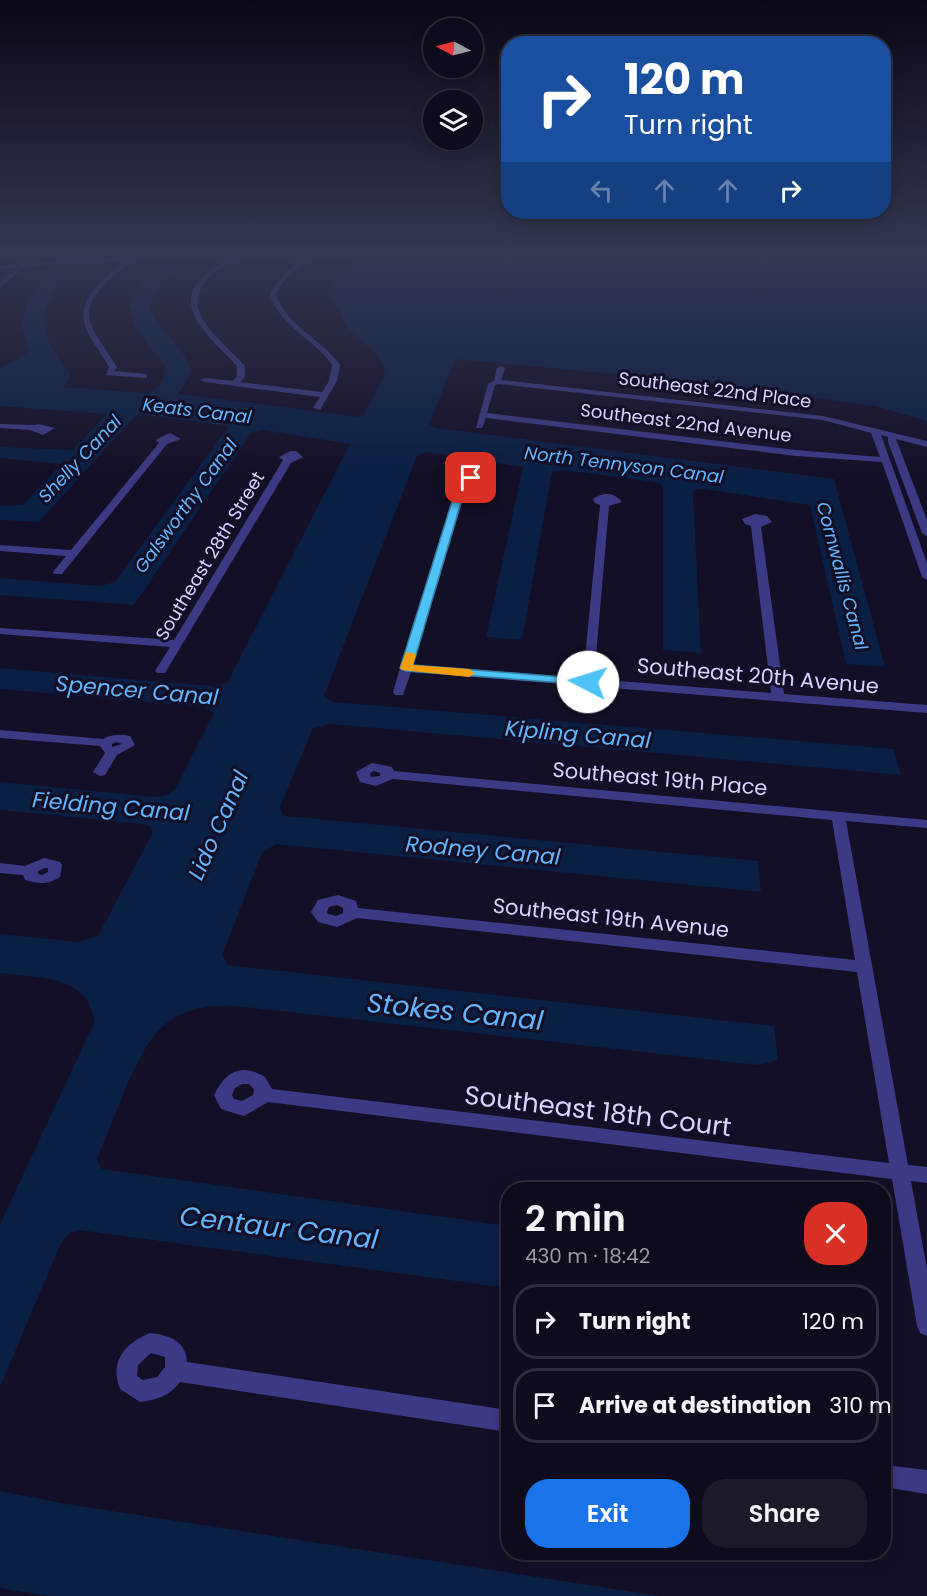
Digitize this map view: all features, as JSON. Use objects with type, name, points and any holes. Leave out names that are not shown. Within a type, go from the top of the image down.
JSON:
[{"type":"street","points":[[89,326],[90,332],[113,367],[109,374],[144,376]]},
{"type":"street","points":[[205,326],[241,366],[241,377],[234,384]]},
{"type":"street","points":[[297,326],[334,362],[335,375],[317,408]]},
{"type":"street","points":[[479,426],[492,384],[497,382],[501,368]]},
{"type":"street","points":[[205,380],[325,395]]},
{"type":"street","name":"Southeast 22nd Place","points":[[497,382],[807,416],[927,444]]},
{"type":"street","name":"Southeast 22nd Avenue","points":[[483,415],[806,454],[886,460]]},
{"type":"street","points":[[0,426],[35,428]]},
{"type":"street","points":[[875,431],[927,576]]},
{"type":"street","points":[[892,435],[892,442],[927,533]]},
{"type":"street","points":[[58,572],[164,442]]},
{"type":"street","name":"Southeast 28th Street","points":[[161,671],[288,460]]},
{"type":"street","points":[[399,692],[463,484]]},
{"type":"street","points":[[588,682],[605,504]]},
{"type":"street","points":[[756,525],[777,698]]},
{"type":"street","points":[[0,548],[73,553]]},
{"type":"street","points":[[0,631],[177,644]]},
{"type":"street","name":"Southeast 20th Avenue","points":[[406,668],[927,709]]},
{"type":"street","points":[[0,734],[109,747],[100,772]]},
{"type":"street","name":"Southeast 19th Place","points":[[389,775],[927,824]]},
{"type":"street","points":[[838,816],[927,1326]]},
{"type":"street","points":[[0,868],[29,871]]},
{"type":"street","name":"Southeast 19th Avenue","points":[[351,912],[865,967]]},
{"type":"street","name":"Southeast 18th Court","points":[[263,1095],[927,1175]]},
{"type":"street","points":[[176,1371],[501,1420]]},
{"type":"street","points":[[891,1477],[927,1482]]},
{"type":"water","points":[[23,326],[45,326],[50,345],[70,375],[64,387],[150,392],[158,387],[164,376],[165,366],[135,326],[162,326],[184,355],[190,370],[189,377],[178,394],[360,417],[364,415],[385,373],[374,351],[348,328],[927,326],[927,421],[875,406],[701,382],[455,359],[429,424],[435,428],[834,479],[885,667],[846,664],[810,505],[704,489],[695,490],[693,493],[701,653],[663,650],[663,486],[655,482],[563,470],[552,472],[522,640],[486,637],[523,467],[426,452],[417,456],[324,696],[334,702],[893,749],[901,775],[331,724],[313,728],[280,807],[282,814],[286,816],[758,861],[761,892],[276,844],[262,853],[222,955],[227,965],[774,1026],[778,1060],[758,1065],[237,1006],[213,1006],[178,1016],[164,1025],[153,1037],[134,1070],[97,1159],[102,1169],[501,1225],[501,1287],[79,1230],[70,1233],[61,1243],[0,1387],[0,1224],[94,1023],[91,1007],[73,987],[46,978],[0,973],[0,934],[78,942],[98,936],[153,832],[150,826],[142,824],[0,810],[0,782],[155,797],[167,795],[175,789],[214,713],[204,707],[0,689],[0,668],[212,686],[227,683],[350,444],[263,430],[251,433],[134,605],[0,595],[0,578],[100,586],[115,582],[229,426],[145,415],[135,416],[39,522],[0,520],[0,506],[23,505],[61,464],[0,458],[0,447],[73,450],[107,414],[0,406],[0,368],[26,354],[28,349]]},
{"type":"water","points":[[0,1491],[67,1504],[659,1596],[48,1596],[0,1588]]},
{"type":"slow traffic","points":[[410,654],[406,668],[469,673]]},
{"type":"route","points":[[471,478],[474,482],[463,484],[460,492],[406,668],[588,682]]},
{"type":"water label","name":"Keats Canal","points":[[197,411]]},
{"type":"water label","name":"Shelly Canal","points":[[80,459]]},
{"type":"water label","name":"North Tennyson Canal","points":[[624,465]]},
{"type":"water label","name":"Galsworthy Canal","points":[[186,506]]},
{"type":"water label","name":"Cornwallis Canal","points":[[842,576]]},
{"type":"water label","name":"Spencer Canal","points":[[137,690]]},
{"type":"water label","name":"Kipling Canal","points":[[578,734]]},
{"type":"water label","name":"Fielding Canal","points":[[111,806]]},
{"type":"water label","name":"Lido Canal","points":[[218,825]]},
{"type":"water label","name":"Rodney Canal","points":[[483,850]]},
{"type":"water label","name":"Stokes Canal","points":[[455,1012]]},
{"type":"water label","name":"Centaur Canal","points":[[279,1228]]}]
